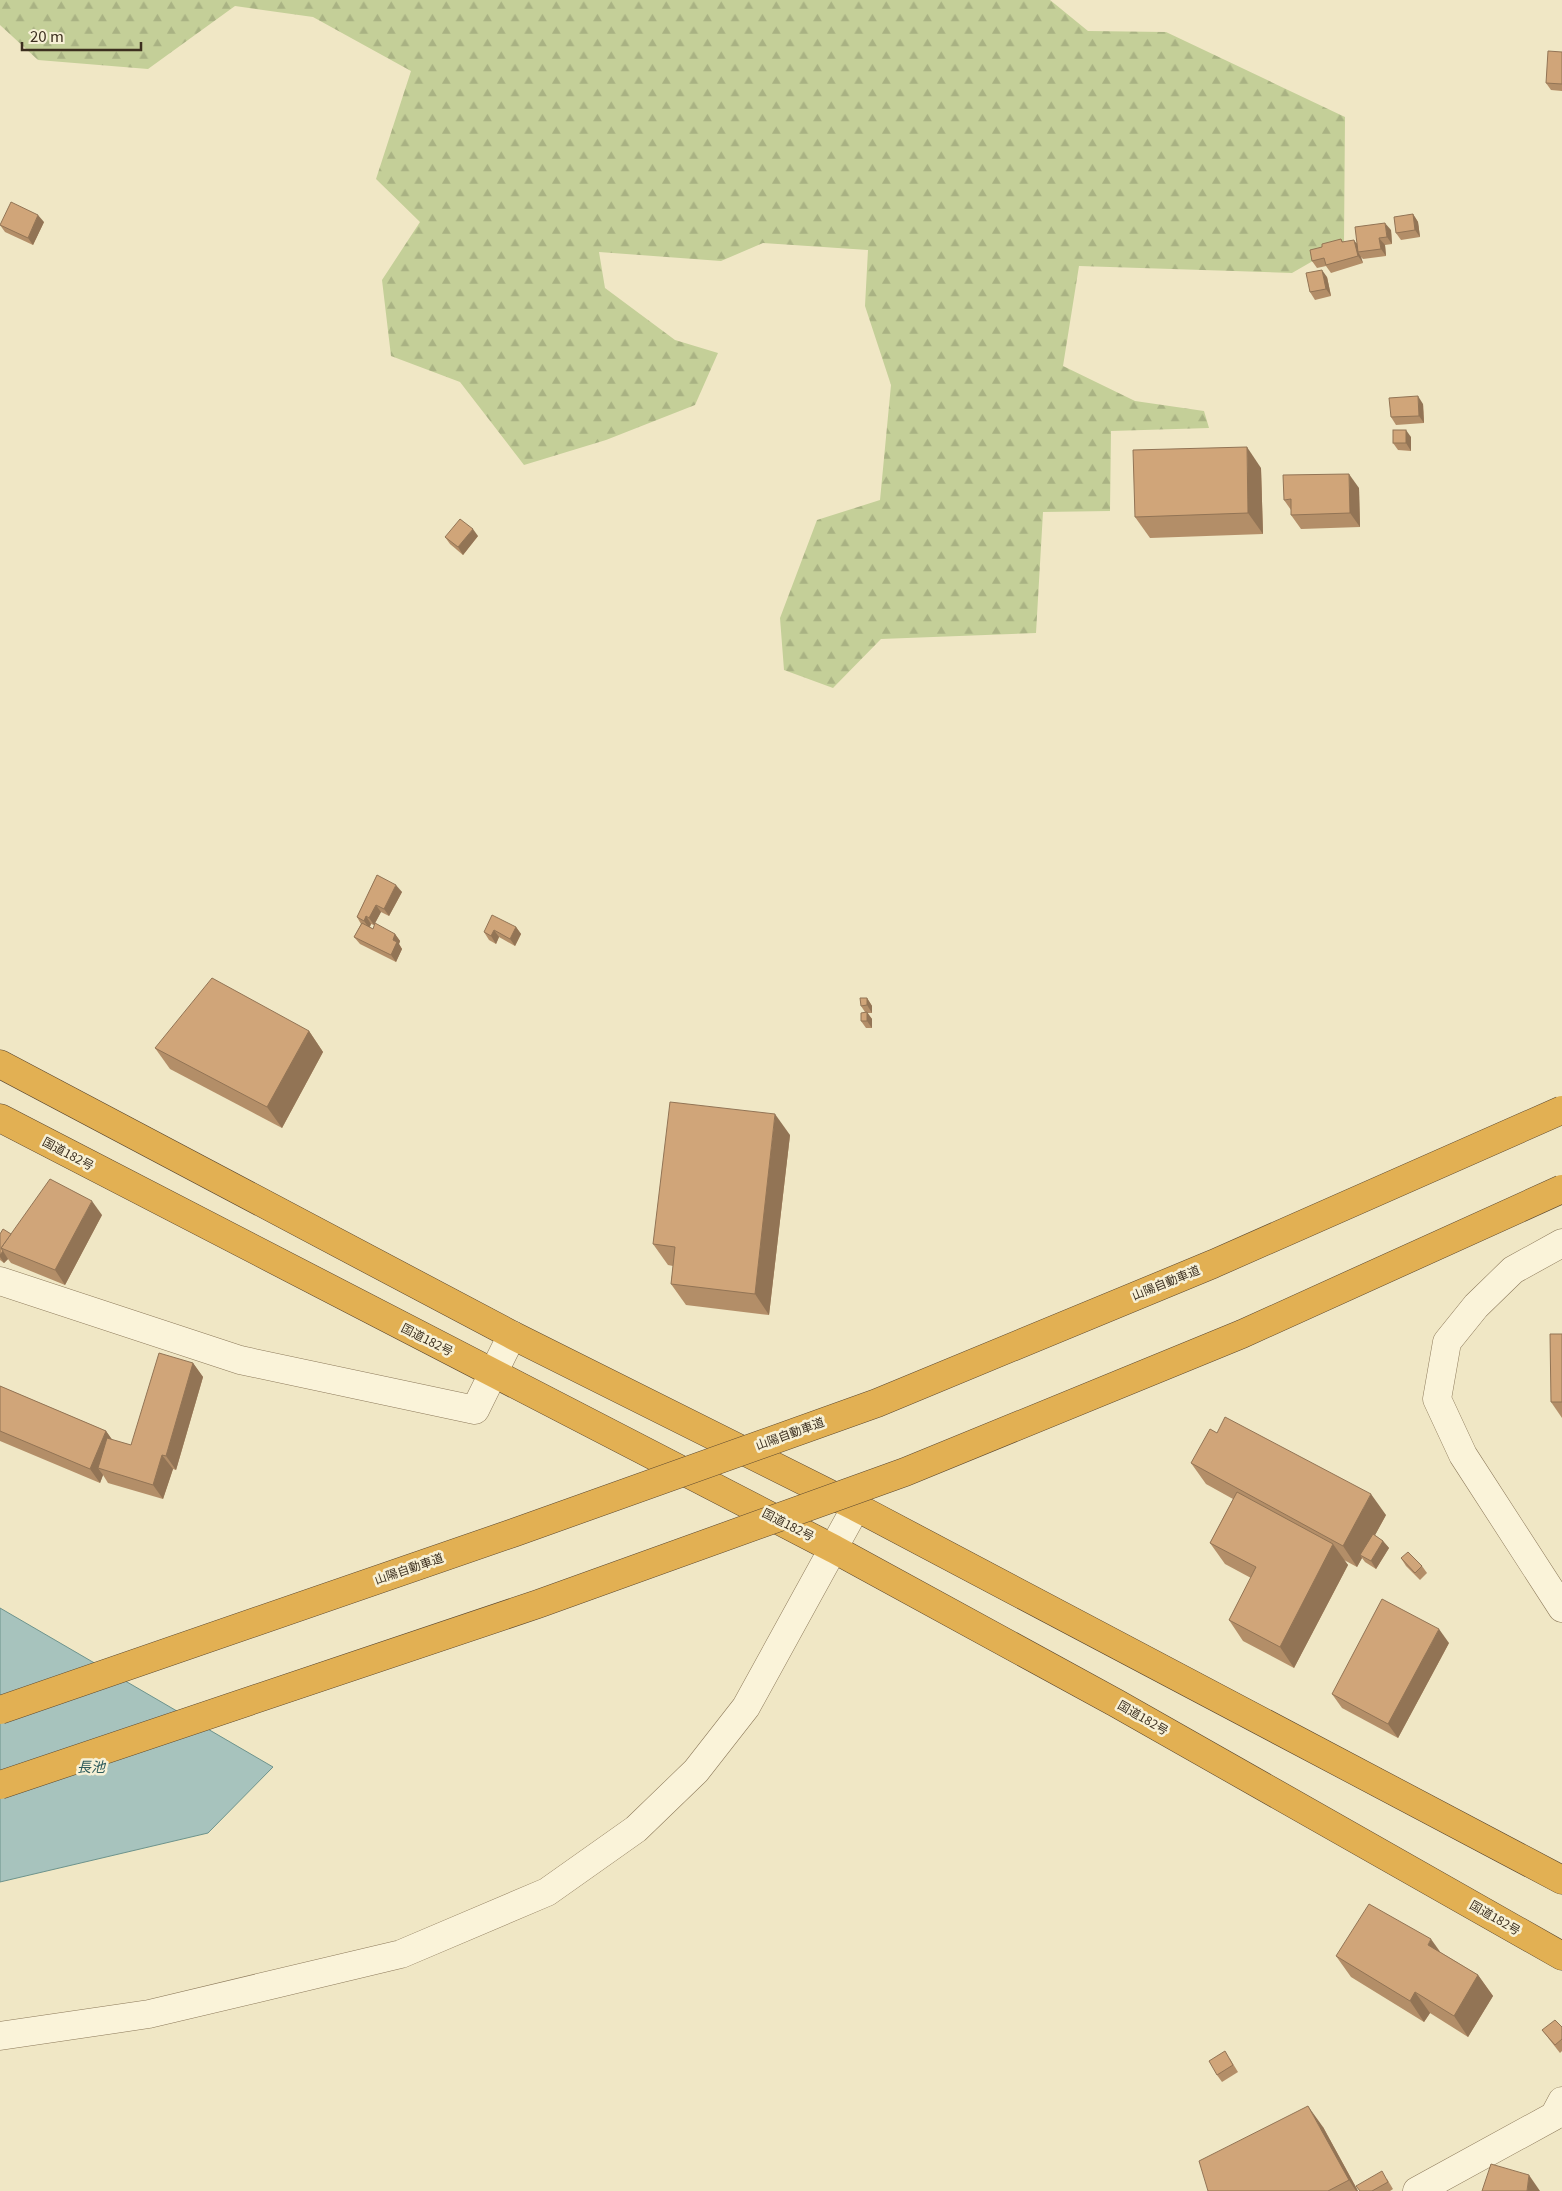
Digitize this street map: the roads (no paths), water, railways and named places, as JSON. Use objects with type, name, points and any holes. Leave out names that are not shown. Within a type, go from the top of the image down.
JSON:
[{"type":"highway","points":[[0,1064],[512,1335],[856,1507],[1562,1880]]},
{"type":"highway","name":"山陽自動車道","points":[[0,1710],[504,1536],[877,1403],[1213,1264],[1562,1110]]},
{"type":"highway","name":"国道182号","points":[[0,1118],[834,1549],[1116,1703],[1562,1956]]},
{"type":"highway","points":[[0,1786],[538,1604],[905,1472],[1242,1334],[1562,1189]]},
{"type":"street","points":[[1562,1243],[1513,1270],[1476,1306],[1447,1342],[1437,1399],[1463,1455],[1562,1608]]},
{"type":"street","points":[[0,1281],[240,1360],[476,1410],[512,1335]]},
{"type":"street","points":[[0,2036],[149,2014],[401,1954],[547,1892],[636,1830],[696,1771],[746,1707],[856,1507]]},
{"type":"street","points":[[1417,2191],[1559,2114]]},
{"type":"water","name":"長池","points":[[0,1608],[273,1767],[208,1833],[0,1882]]}]
